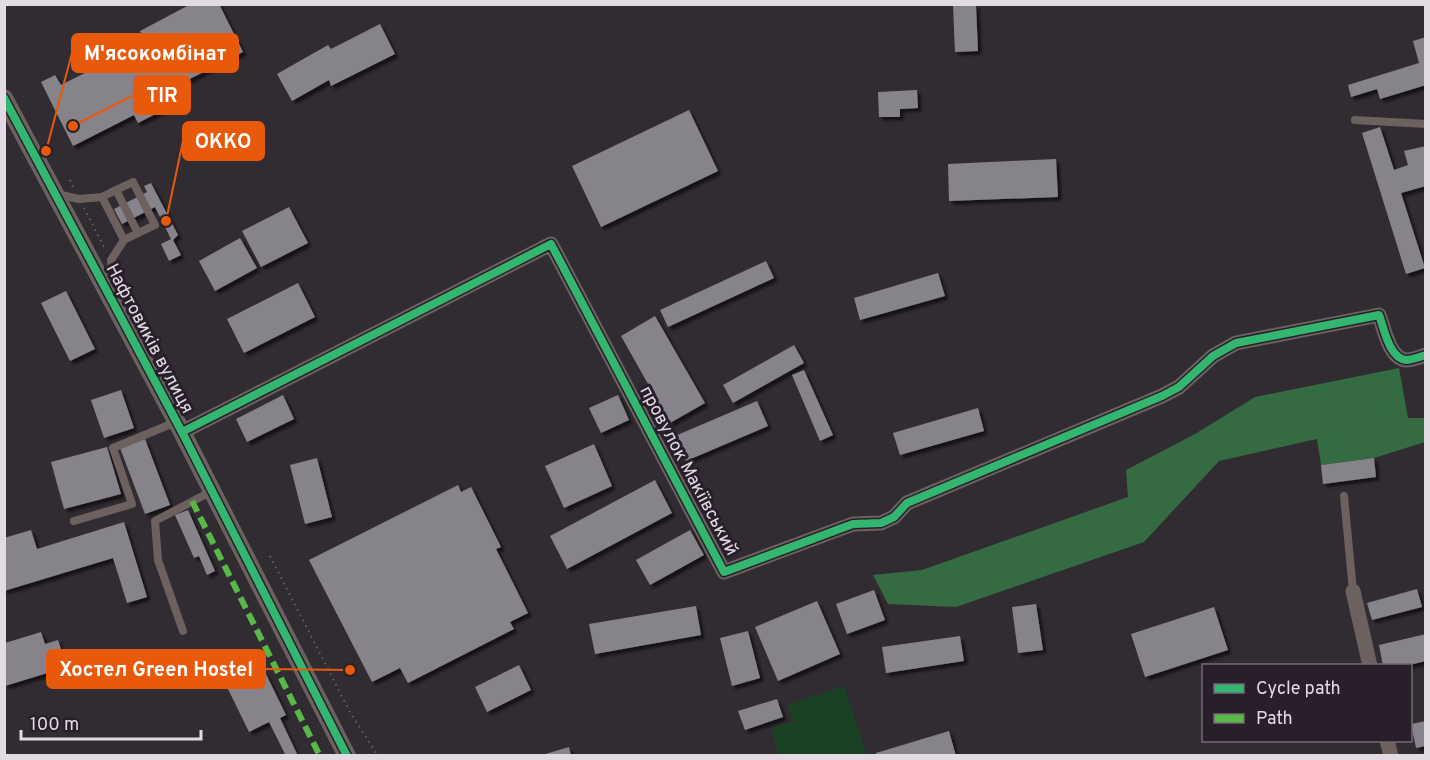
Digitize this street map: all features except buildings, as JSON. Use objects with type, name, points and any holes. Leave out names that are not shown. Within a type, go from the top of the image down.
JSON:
[{"type":"street","name":"Нафтовиків вулиця","points":[[4,98],[179,427],[347,756]]},
{"type":"street","name":"провулок Макіївський","points":[[179,427],[551,244],[724,572],[853,524],[881,523],[888,520],[894,517],[907,502],[1162,396],[1179,387],[1213,356],[1236,343],[1379,315],[1392,350],[1398,357],[1404,360],[1425,355]]},
{"type":"street","points":[[1353,591],[1370,664]]},
{"type":"lane","points":[[1355,120],[1425,124]]},
{"type":"lane","points":[[55,194],[79,199],[102,197],[133,182],[155,225],[124,240],[111,260],[110,277],[116,309]]},
{"type":"lane","points":[[116,190],[138,233]]},
{"type":"lane","points":[[102,197],[124,240]]},
{"type":"lane","points":[[74,521],[132,504],[113,448],[179,427]]},
{"type":"lane","points":[[183,631],[158,560],[155,521],[212,491]]},
{"type":"lane","points":[[1344,496],[1353,591]]},
{"type":"path","points":[[70,180],[111,260]]},
{"type":"path","points":[[270,556],[351,714],[378,756]]},
{"type":"green space","points":[[1399,368],[1408,418],[1425,418],[1425,442],[1374,458],[1321,465],[1317,439],[1219,461],[1144,542],[956,607],[888,604],[873,575],[922,570],[1128,497],[1126,470],[1195,434],[1255,397]]},
{"type":"green space","points":[[844,686],[867,755],[779,755],[771,728],[793,721],[787,705]]},
{"type":"marked path","points":[[192,501],[320,756]]},
{"type":"cycle path","points":[[4,98],[182,432],[347,756]]},
{"type":"cycle path","points":[[182,432],[551,244],[724,572],[853,524],[881,523],[894,517],[907,503],[1162,396],[1179,387],[1213,356],[1236,343],[1379,315],[1388,342],[1395,354],[1406,360],[1426,355]]},
{"type":"place","name":"TIR","points":[[73,126]]},
{"type":"place","name":"М'ясокомбінат","points":[[46,151]]},
{"type":"place","name":"ОККО","points":[[166,221]]},
{"type":"place","name":"Хостел Green Hostel","points":[[350,670]]}]
